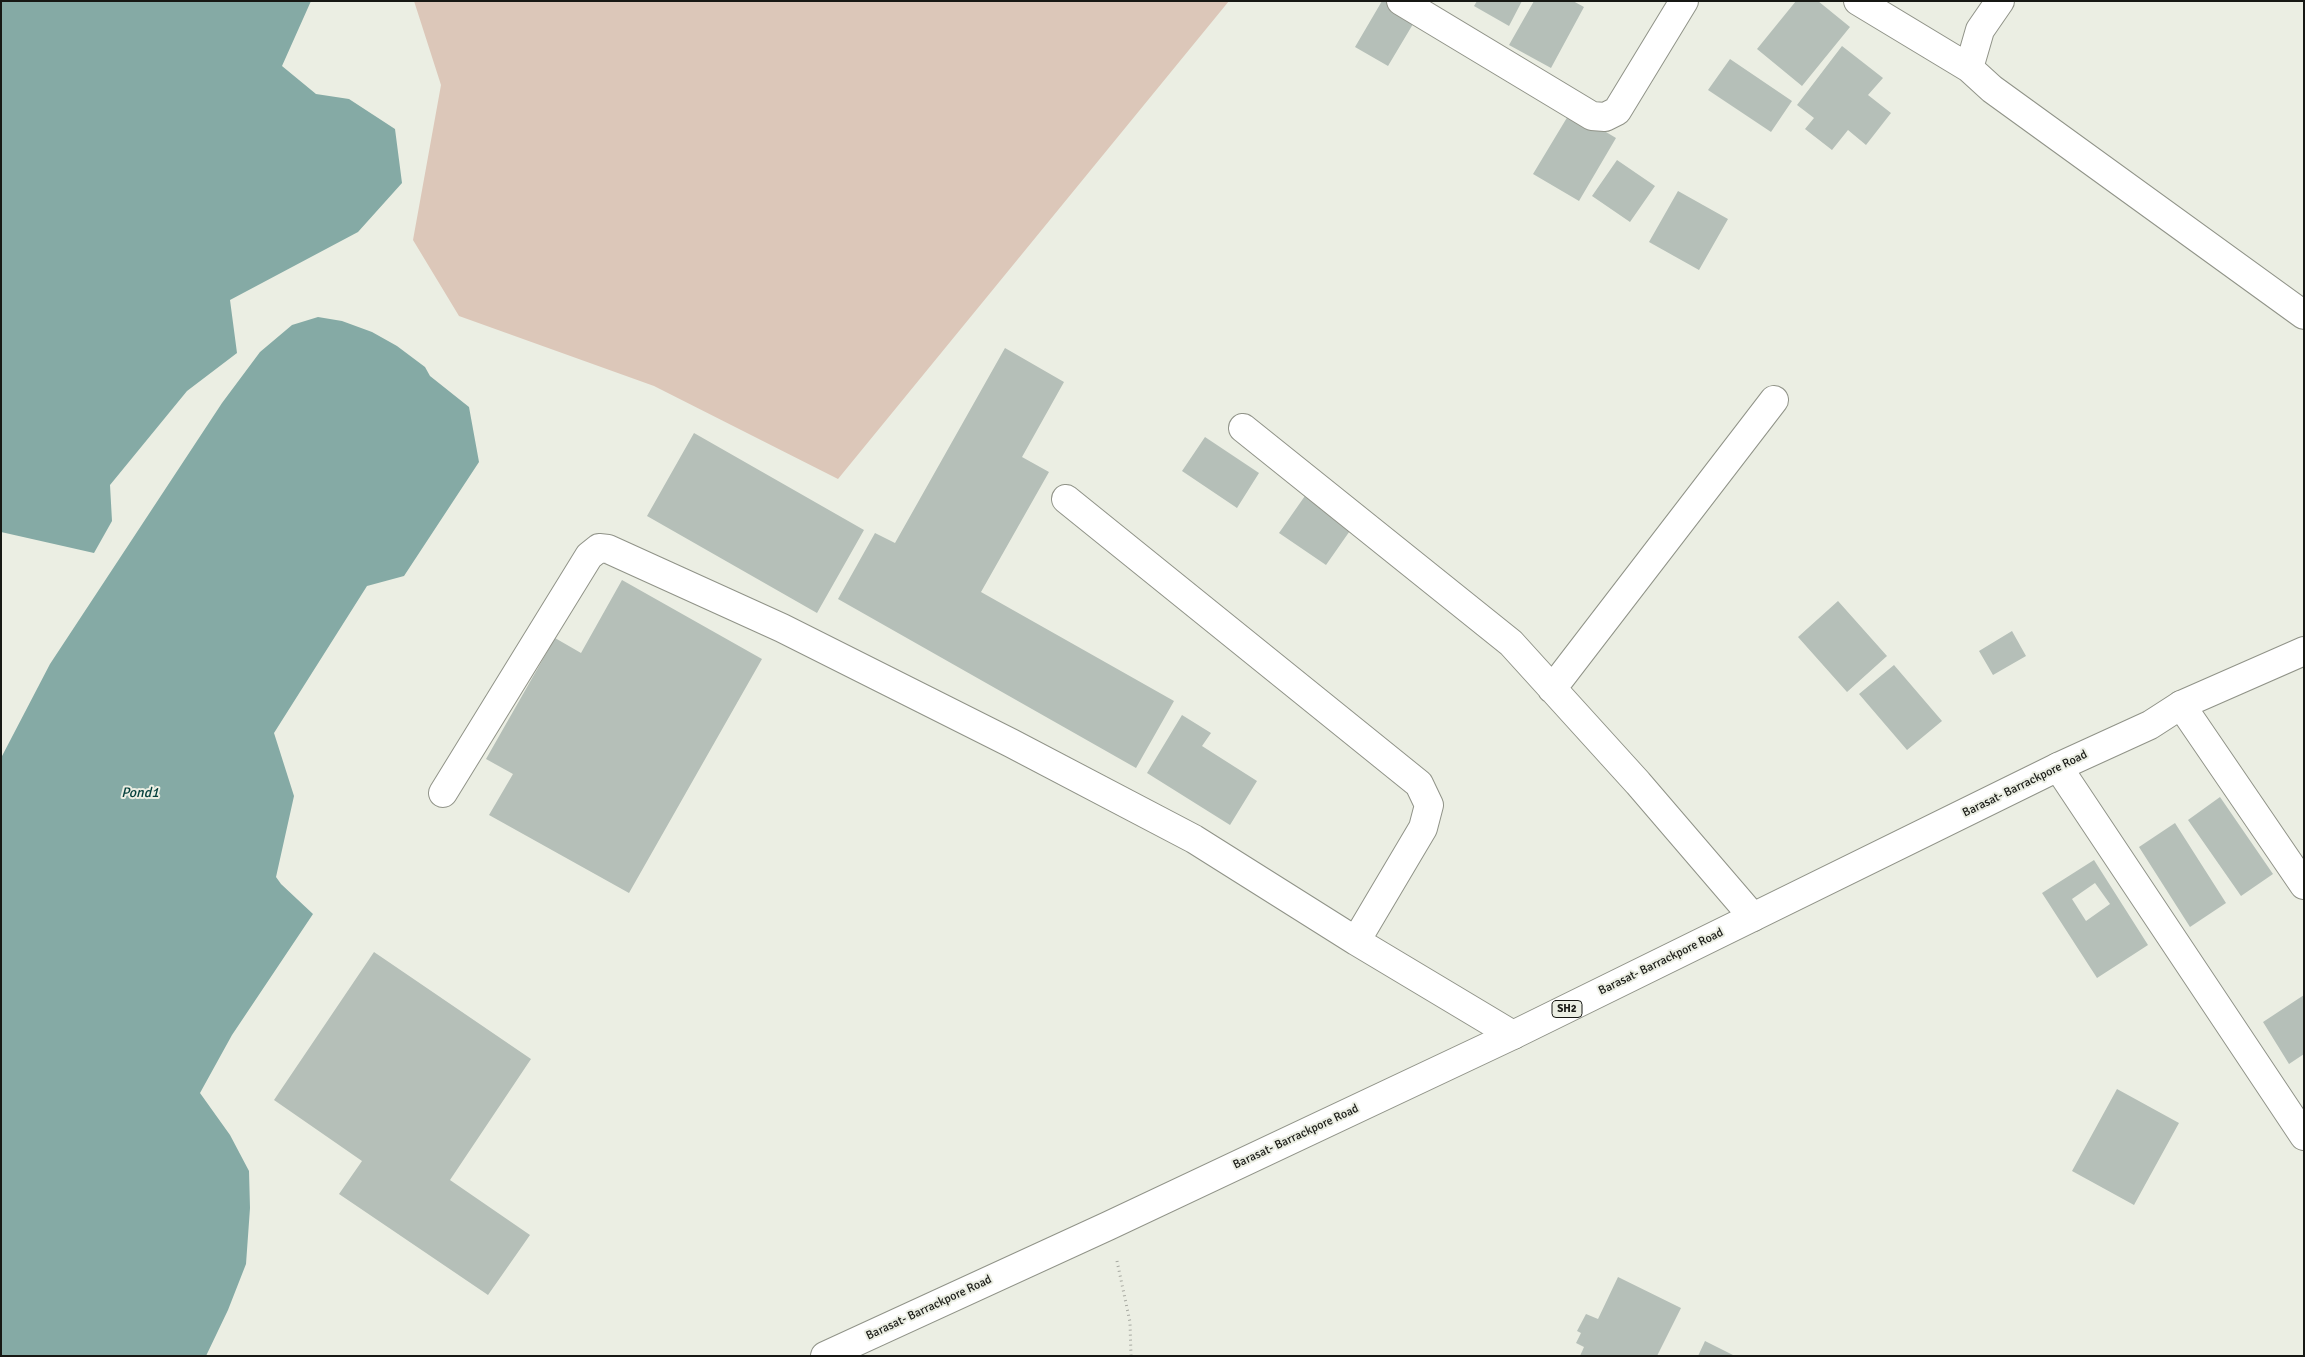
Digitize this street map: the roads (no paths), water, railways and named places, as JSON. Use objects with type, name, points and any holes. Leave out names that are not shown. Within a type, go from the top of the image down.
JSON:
[{"type":"street","points":[[1401,1],[1592,116],[1604,117],[1617,111],[1684,1]]},
{"type":"street","points":[[1858,1],[1969,68],[1992,89],[2304,316]]},
{"type":"street","points":[[1969,68],[1980,30],[2000,1]]},
{"type":"street","points":[[1552,689],[1774,400]]},
{"type":"street","points":[[1243,428],[1511,643],[1638,783],[1752,918]]},
{"type":"street","points":[[1066,499],[1419,784],[1429,805],[1423,828],[1356,941]]},
{"type":"street","points":[[443,793],[589,556],[594,551],[604,548],[782,628],[1018,746],[1194,839],[1356,941],[1513,1035]]},
{"type":"street","name":"Barasat- Barrackpore Road","points":[[825,1356],[1108,1226],[1513,1035],[2058,767],[2150,725],[2181,705],[2304,651]]},
{"type":"street","points":[[2181,705],[2304,885]]},
{"type":"street","points":[[2058,767],[2304,1136]]},
{"type":"water","points":[[1,1],[311,1],[282,66],[316,94],[349,99],[395,129],[402,183],[358,232],[230,300],[237,353],[187,391],[110,485],[112,521],[94,553],[1,532]]},
{"type":"water","name":"Pond1","points":[[318,317],[342,321],[372,332],[397,346],[425,367],[430,376],[469,407],[479,462],[404,576],[367,586],[274,733],[294,796],[276,877],[313,914],[232,1035],[200,1093],[230,1135],[249,1171],[250,1208],[246,1264],[228,1310],[206,1356],[1,1356],[1,758],[50,664],[222,403],[260,352],[292,325]]}]
